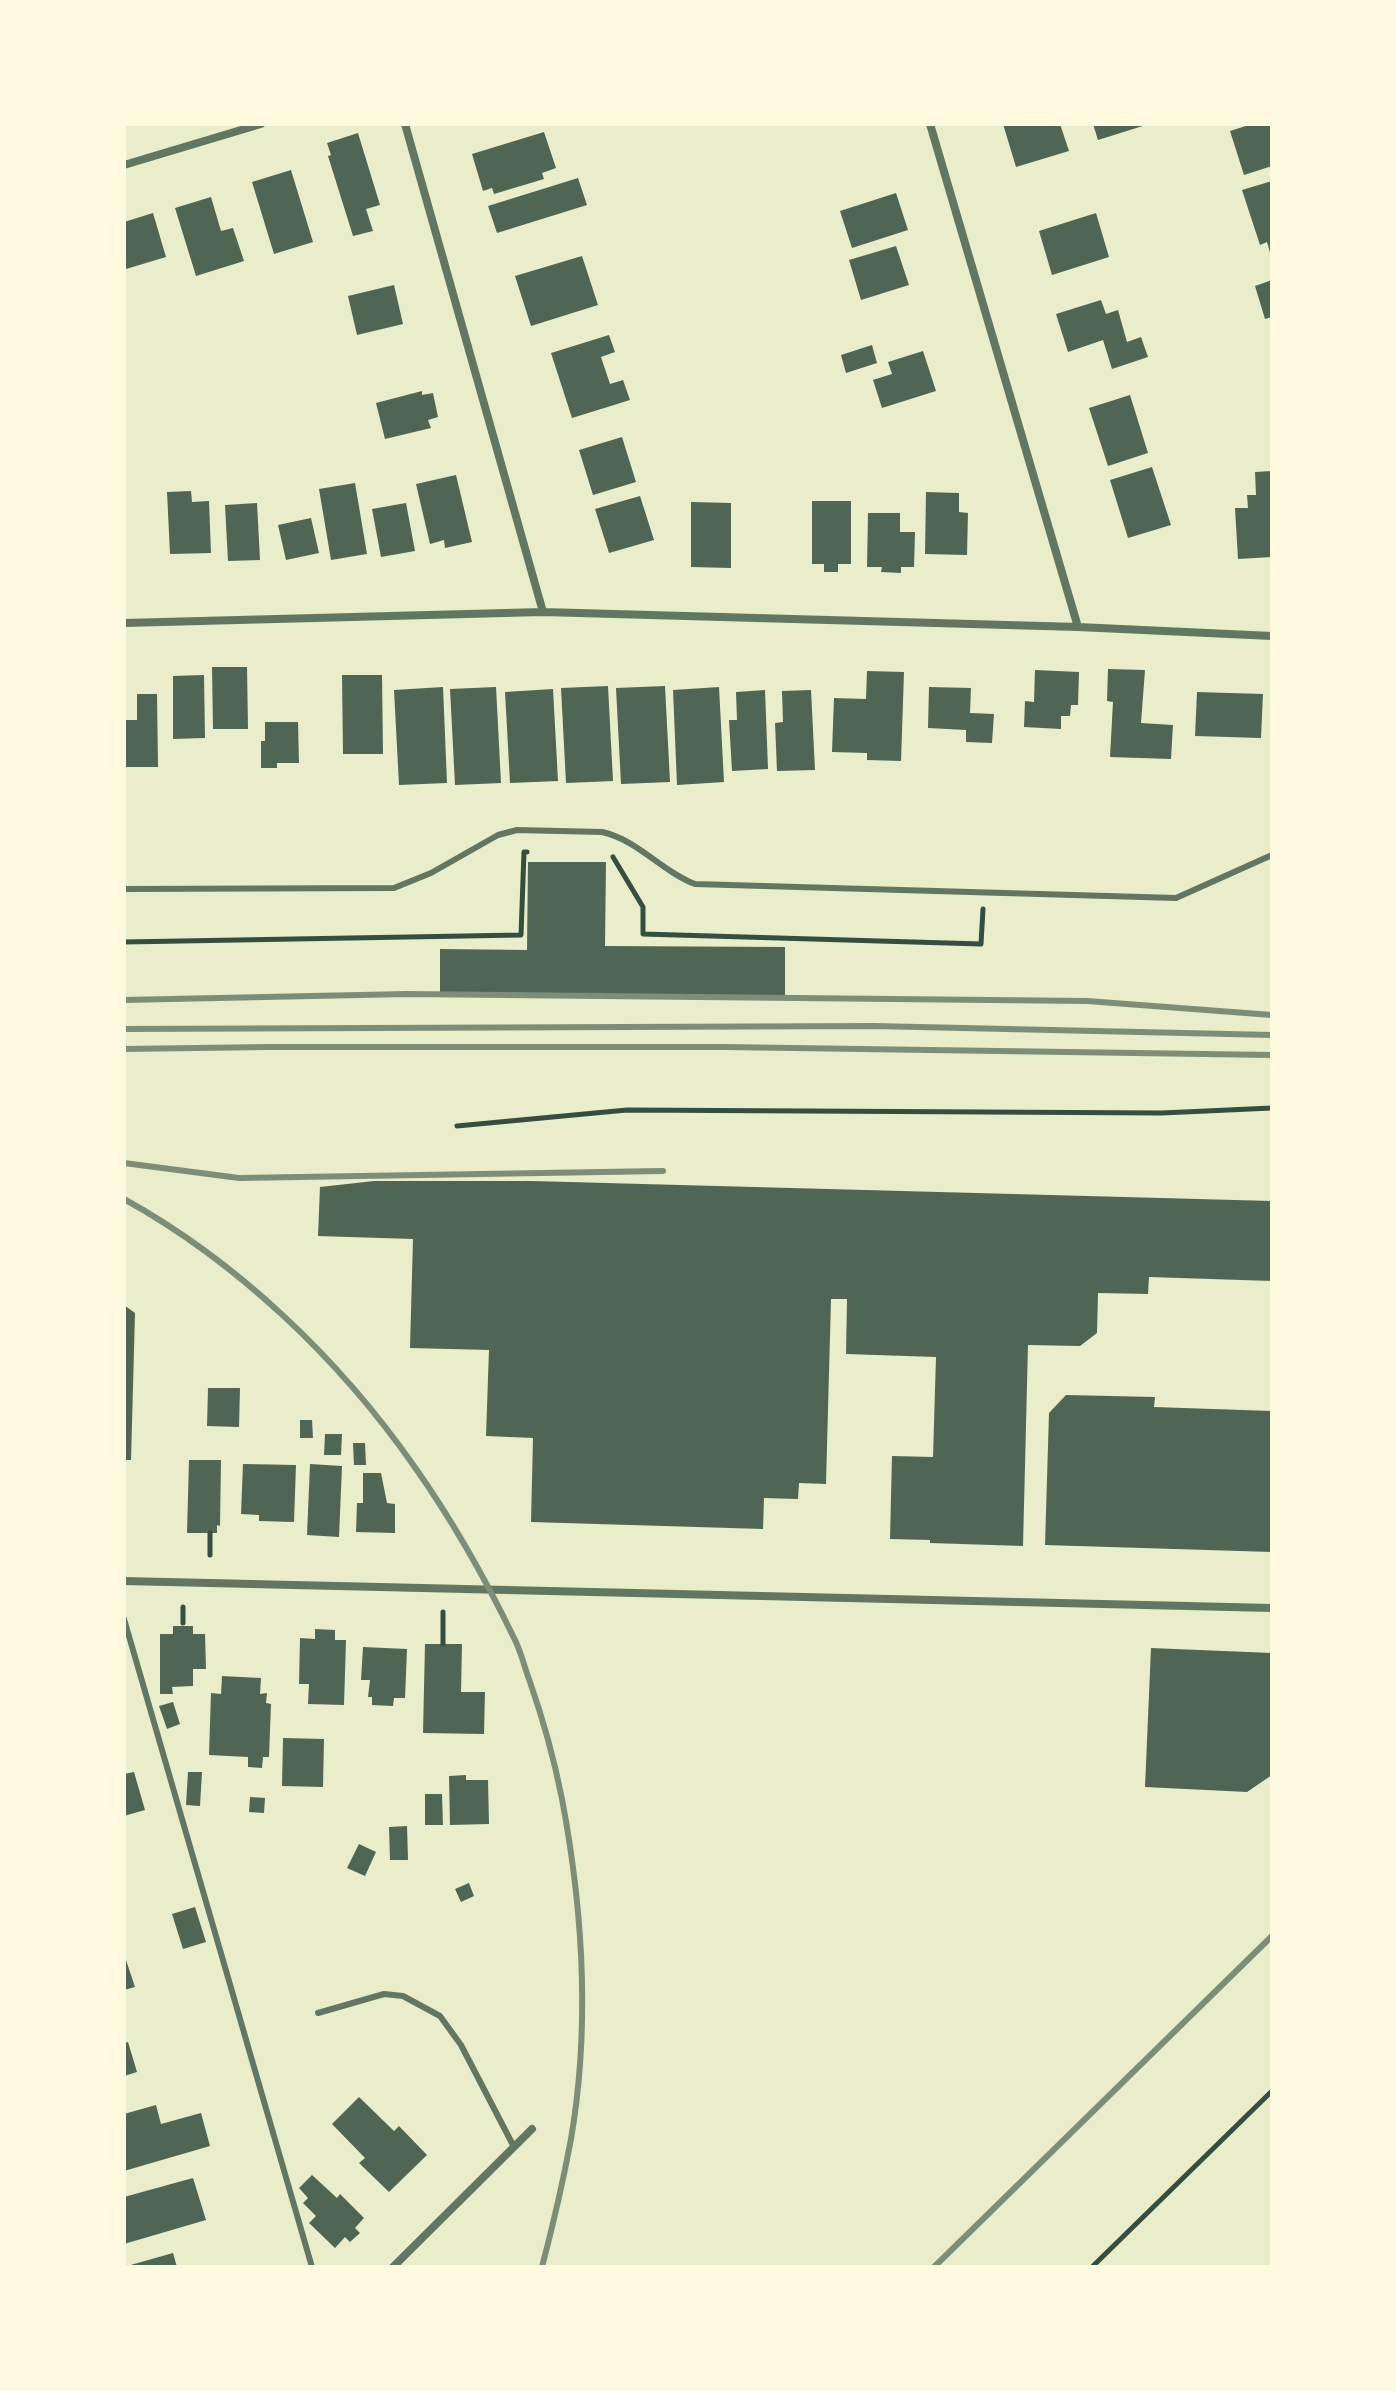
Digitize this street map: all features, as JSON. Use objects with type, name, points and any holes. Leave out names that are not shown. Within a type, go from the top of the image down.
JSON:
[{"type":"street","points":[[124,165],[261,124]]},
{"type":"street","points":[[405,124],[543,612]]},
{"type":"street","points":[[930,124],[1078,627]]},
{"type":"street","points":[[124,623],[543,612],[1078,627],[1272,636]]},
{"type":"street","points":[[124,1581],[1272,1608]]},
{"type":"street","points":[[393,2267],[532,2129]]},
{"type":"lane","points":[[124,889],[394,888],[423,877],[498,835],[517,830],[614,834],[678,878],[695,884],[1176,898],[1272,855]]},
{"type":"lane","points":[[124,1619],[312,2267]]},
{"type":"lane","points":[[318,2013],[384,1994],[403,1996],[440,2016],[461,2045],[514,2147]]},
{"type":"path","points":[[610,851],[643,907],[643,934],[981,944],[983,892]]},
{"type":"path","points":[[124,942],[521,935],[524,852],[538,852]]},
{"type":"path","points":[[457,1126],[627,1110],[1162,1113],[1272,1108]]},
{"type":"path","points":[[210,1533],[210,1555]]},
{"type":"path","points":[[183,1607],[183,1623]]},
{"type":"path","points":[[443,1612],[443,1644]]},
{"type":"path","points":[[1092,2267],[1272,2091]]},
{"type":"building","points":[[1003,124],[1060,124],[1069,151],[1016,167]]},
{"type":"building","points":[[1093,124],[1146,124],[1146,125],[1098,140]]},
{"type":"building","points":[[1252,124],[1272,124],[1272,166],[1244,175],[1230,131]]},
{"type":"building","points":[[544,132],[556,168],[542,173],[544,179],[494,194],[492,188],[483,191],[472,154]]},
{"type":"building","points":[[358,133],[380,205],[366,209],[373,231],[353,236],[328,156],[331,155],[327,143]]},
{"type":"building","points":[[291,170],[313,242],[274,254],[252,182]]},
{"type":"building","points":[[578,178],[587,205],[497,233],[488,206]]},
{"type":"building","points":[[1272,181],[1271,256],[1267,242],[1260,245],[1242,190]]},
{"type":"building","points":[[896,193],[908,230],[852,248],[840,211]]},
{"type":"building","points":[[211,197],[221,231],[233,228],[244,261],[196,276],[175,208]]},
{"type":"building","points":[[153,213],[166,257],[126,269],[124,222]]},
{"type":"building","points":[[1096,213],[1109,257],[1052,275],[1039,231]]},
{"type":"building","points":[[896,246],[909,285],[861,300],[849,260]]},
{"type":"building","points":[[582,256],[598,305],[531,326],[515,276]]},
{"type":"building","points":[[1272,280],[1272,317],[1265,319],[1255,286]]},
{"type":"building","points":[[394,285],[403,324],[357,335],[348,296]]},
{"type":"building","points":[[1101,300],[1106,314],[1118,310],[1127,342],[1141,337],[1148,357],[1112,369],[1103,340],[1068,352],[1056,314]]},
{"type":"building","points":[[609,335],[615,352],[601,357],[610,384],[623,380],[630,400],[572,418],[551,353]]},
{"type":"building","points":[[872,345],[877,363],[846,373],[841,355]]},
{"type":"building","points":[[923,351],[936,391],[882,408],[873,380],[892,374],[888,362]]},
{"type":"building","points":[[422,391],[422,395],[433,393],[438,417],[428,420],[431,428],[385,439],[376,403]]},
{"type":"building","points":[[1130,395],[1148,453],[1108,466],[1089,408]]},
{"type":"building","points":[[622,437],[636,482],[593,495],[579,450]]},
{"type":"building","points":[[1152,467],[1171,525],[1128,538],[1110,480]]},
{"type":"building","points":[[1272,471],[1272,557],[1238,559],[1235,508],[1248,508],[1247,495],[1256,495],[1255,472]]},
{"type":"building","points":[[456,475],[472,542],[445,548],[444,540],[430,544],[416,484]]},
{"type":"building","points":[[355,483],[367,554],[331,560],[319,489]]},
{"type":"building","points":[[191,491],[192,502],[209,501],[211,553],[170,554],[167,492]]},
{"type":"building","points":[[926,492],[959,493],[959,512],[968,513],[967,555],[925,554]]},
{"type":"building","points":[[640,496],[654,540],[609,553],[595,509]]},
{"type":"building","points":[[812,501],[851,501],[851,564],[838,564],[838,572],[824,572],[824,564],[812,564]]},
{"type":"building","points":[[691,502],[731,503],[731,568],[691,567]]},
{"type":"building","points":[[257,503],[260,560],[228,561],[225,505]]},
{"type":"building","points":[[406,503],[415,551],[381,557],[372,509]]},
{"type":"building","points":[[868,513],[900,513],[900,532],[915,532],[914,567],[901,567],[901,573],[881,572],[882,567],[867,567]]},
{"type":"building","points":[[311,518],[319,553],[286,560],[278,525]]},
{"type":"building","points":[[212,667],[247,667],[248,729],[213,729]]},
{"type":"building","points":[[1108,669],[1145,670],[1141,723],[1173,725],[1171,759],[1110,757],[1113,702],[1107,701]]},
{"type":"building","points":[[1035,670],[1079,672],[1078,705],[1071,705],[1070,716],[1061,716],[1061,729],[1024,727],[1025,701],[1034,702]]},
{"type":"building","points":[[867,671],[904,672],[901,761],[867,760],[867,753],[832,752],[834,698],[866,699]]},
{"type":"building","points":[[204,675],[205,738],[173,739],[173,676]]},
{"type":"building","points":[[342,675],[382,675],[383,754],[343,754]]},
{"type":"building","points":[[608,686],[613,781],[566,783],[561,688]]},
{"type":"building","points":[[665,686],[670,782],[621,784],[616,688]]},
{"type":"building","points":[[443,687],[447,783],[399,785],[394,690]]},
{"type":"building","points":[[496,687],[501,783],[455,785],[450,689]]},
{"type":"building","points":[[719,687],[724,782],[677,785],[673,690]]},
{"type":"building","points":[[929,687],[971,688],[970,713],[994,714],[992,743],[966,742],[966,730],[928,728]]},
{"type":"building","points":[[553,689],[558,781],[510,783],[505,692]]},
{"type":"building","points":[[765,690],[768,769],[732,771],[729,720],[737,720],[736,692]]},
{"type":"building","points":[[811,690],[815,770],[777,771],[775,723],[783,722],[782,691]]},
{"type":"building","points":[[1197,692],[1263,694],[1261,738],[1195,736]]},
{"type":"building","points":[[137,694],[157,694],[158,767],[124,767],[124,720],[137,720]]},
{"type":"building","points":[[265,722],[298,722],[299,763],[277,763],[277,768],[261,768]]},
{"type":"building","points":[[528,862],[606,862],[605,946],[785,947],[785,996],[440,992],[440,949],[527,950]]},
{"type":"building","points":[[374,1181],[532,1181],[1272,1201],[1272,1281],[1149,1277],[1148,1294],[1098,1293],[1097,1333],[1080,1346],[1028,1345],[1023,1546],[890,1539],[892,1456],[933,1457],[936,1357],[846,1354],[847,1299],[831,1299],[826,1484],[799,1483],[798,1499],[764,1498],[763,1529],[531,1522],[533,1438],[486,1436],[489,1350],[410,1348],[413,1239],[318,1236],[320,1187]]},
{"type":"building","points":[[124,1305],[135,1313],[131,1460],[124,1460]]},
{"type":"building","points":[[208,1388],[240,1388],[239,1427],[207,1426]]},
{"type":"building","points":[[1066,1395],[1155,1397],[1154,1407],[1272,1411],[1272,1552],[1045,1545],[1049,1413]]},
{"type":"building","points":[[300,1420],[312,1420],[313,1438],[300,1438]]},
{"type":"building","points":[[325,1434],[342,1434],[341,1455],[324,1455]]},
{"type":"building","points":[[353,1443],[365,1443],[366,1465],[354,1465]]},
{"type":"building","points":[[189,1460],[221,1460],[220,1526],[217,1525],[217,1533],[187,1533]]},
{"type":"building","points":[[243,1464],[296,1465],[294,1522],[259,1521],[259,1515],[241,1514]]},
{"type":"building","points":[[310,1464],[342,1466],[339,1537],[307,1535]]},
{"type":"building","points":[[363,1473],[381,1473],[387,1503],[395,1504],[395,1533],[356,1532],[357,1503],[363,1503]]},
{"type":"building","points":[[173,1626],[193,1626],[193,1634],[205,1634],[206,1669],[193,1669],[193,1686],[172,1687],[173,1694],[160,1694],[160,1634],[173,1634]]},
{"type":"building","points":[[315,1629],[335,1630],[335,1640],[346,1640],[344,1705],[308,1704],[309,1684],[299,1684],[300,1638],[315,1639]]},
{"type":"building","points":[[425,1644],[462,1644],[461,1692],[485,1692],[484,1734],[423,1733]]},
{"type":"building","points":[[363,1647],[407,1649],[405,1698],[394,1698],[393,1706],[372,1705],[372,1697],[368,1697],[370,1680],[361,1680]]},
{"type":"building","points":[[1151,1648],[1272,1653],[1272,1775],[1247,1792],[1145,1787]]},
{"type":"building","points":[[222,1676],[261,1678],[260,1694],[267,1693],[266,1703],[271,1704],[269,1757],[263,1757],[262,1768],[248,1767],[248,1757],[209,1755],[211,1693],[221,1694]]},
{"type":"building","points":[[173,1702],[180,1724],[167,1729],[159,1706]]},
{"type":"building","points":[[283,1738],[324,1739],[323,1787],[282,1786]]},
{"type":"building","points":[[134,1772],[145,1810],[124,1816],[124,1774]]},
{"type":"building","points":[[188,1772],[202,1772],[200,1806],[186,1805]]},
{"type":"building","points":[[466,1775],[466,1780],[488,1780],[489,1824],[450,1825],[449,1776]]},
{"type":"building","points":[[425,1794],[442,1794],[443,1825],[425,1825]]},
{"type":"building","points":[[250,1797],[265,1798],[264,1813],[249,1812]]},
{"type":"building","points":[[407,1826],[408,1860],[390,1860],[389,1827]]},
{"type":"building","points":[[359,1844],[376,1852],[365,1876],[347,1868]]},
{"type":"building","points":[[469,1883],[474,1896],[461,1902],[455,1889]]},
{"type":"building","points":[[195,1907],[206,1942],[183,1949],[172,1914]]},
{"type":"building","points":[[124,1954],[135,1987],[124,1990]]},
{"type":"building","points":[[128,2042],[137,2072],[124,2076],[124,2043]]},
{"type":"building","points":[[359,2097],[394,2131],[399,2126],[427,2155],[389,2192],[359,2163],[365,2158],[332,2124]]},
{"type":"building","points":[[156,2105],[161,2124],[201,2113],[210,2146],[124,2171],[124,2114]]},
{"type":"building","points":[[312,2175],[337,2198],[340,2194],[364,2218],[355,2228],[360,2233],[350,2242],[345,2237],[335,2248],[309,2223],[316,2216],[303,2203],[308,2198],[299,2188]]},
{"type":"building","points":[[193,2178],[206,2220],[124,2244],[124,2197]]},
{"type":"building","points":[[173,2253],[177,2267],[127,2267],[127,2266]]},
{"type":"railway","points":[[124,1000],[407,994],[1087,1001],[1272,1015]]},
{"type":"railway","points":[[124,1029],[874,1026],[1272,1035]]},
{"type":"railway","points":[[124,1049],[724,1047],[1272,1055]]},
{"type":"railway","points":[[124,1163],[239,1178],[663,1171]]},
{"type":"railway","points":[[124,1199],[207,1252],[246,1283],[284,1316],[354,1388],[442,1508],[480,1572],[519,1648],[562,1799],[575,1883],[582,1969],[577,2097],[565,2171],[542,2267]]},
{"type":"railway","points":[[934,2267],[1272,1936]]}]
